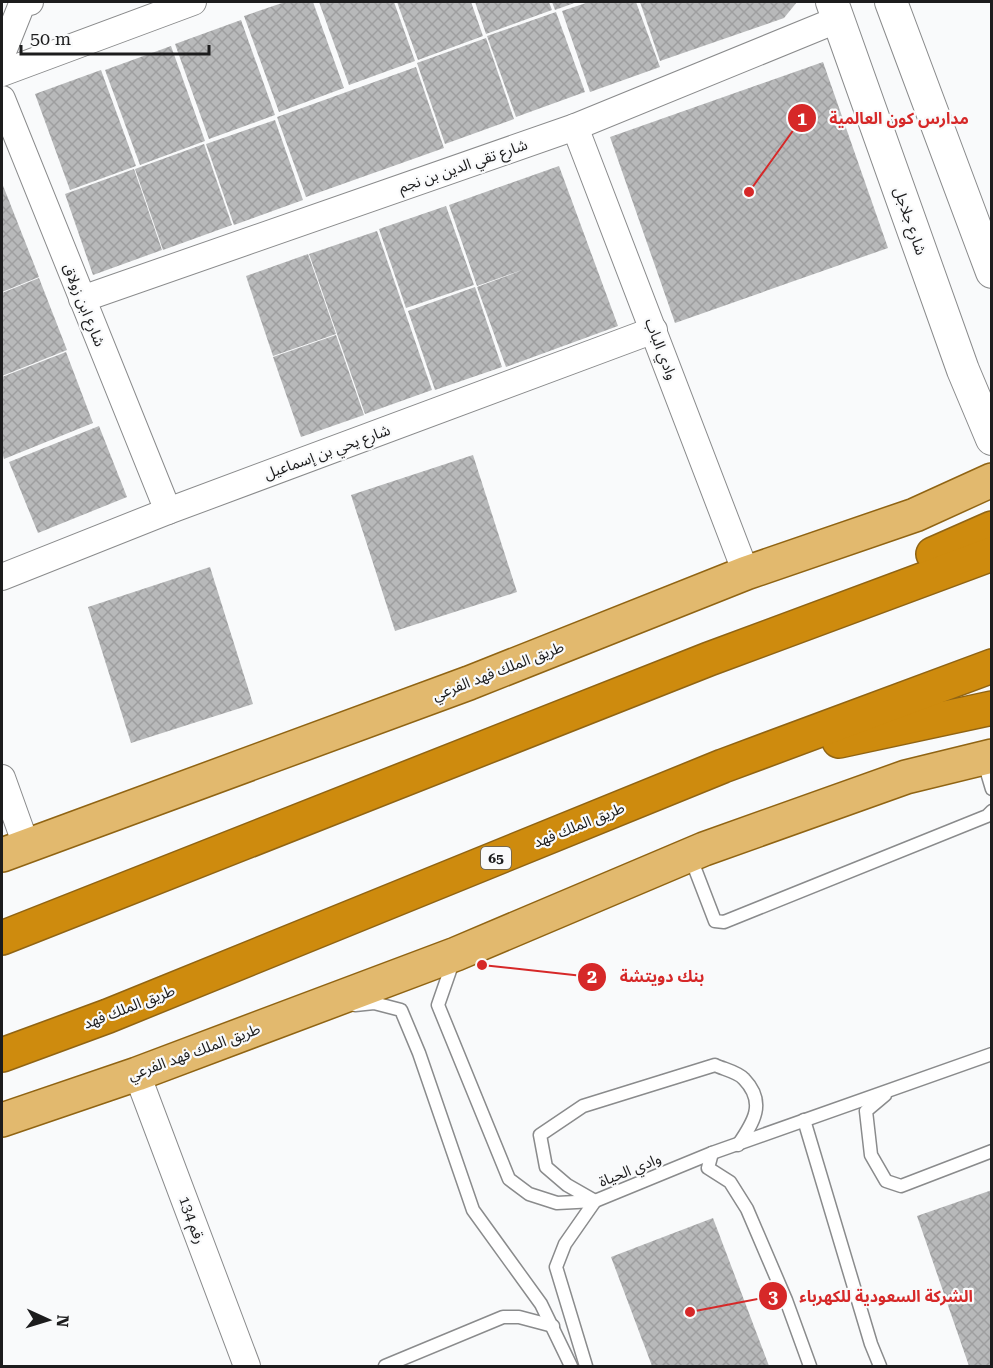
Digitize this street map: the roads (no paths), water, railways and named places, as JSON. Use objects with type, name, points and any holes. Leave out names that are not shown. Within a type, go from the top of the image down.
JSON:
[{"type":"highway","points":[[709,659],[992,528]]},
{"type":"highway","points":[[2,935],[45,921],[709,659],[992,554]]},
{"type":"highway","name":"طريق الملك فهد","points":[[2,1055],[108,1016],[723,766],[992,666]]},
{"type":"highway","points":[[723,766],[992,708]]},
{"type":"highway","points":[[2,1065],[108,1016]]},
{"type":"main road","name":"طريق الملك فهد الفرعي","points":[[14,850],[469,683],[746,573],[915,515],[992,480]]},
{"type":"main road","name":"طريق الملك فهد الفرعي","points":[[2,1120],[137,1074],[456,954],[689,855],[906,777],[987,757]]},
{"type":"street","points":[[2,54],[22,4],[30,2]]},
{"type":"street","points":[[2,73],[193,2]]},
{"type":"street","points":[[891,2],[992,272]]},
{"type":"street","name":"شارع تقي الدين بن نجم","points":[[82,299],[575,127],[836,10]]},
{"type":"street","name":"شارع جلاجل","points":[[836,10],[977,370],[992,439]]},
{"type":"street","name":"شارع ابن زولاق","points":[[2,99],[168,511]]},
{"type":"street","name":"وادي الباب","points":[[575,127],[746,573]]},
{"type":"street","name":"شارع يحي بن إسماعيل","points":[[2,577],[168,511],[654,330]]},
{"type":"street","points":[[2,778],[14,850]]},
{"type":"street","name":"رقم 134","points":[[137,1074],[247,1366]]},
{"type":"lane","points":[[987,757],[992,789]]},
{"type":"lane","points":[[689,855],[715,921],[724,922],[987,816],[992,811]]},
{"type":"lane","name":"وادي الحياة","points":[[456,954],[438,1005],[509,1179],[529,1194],[557,1203],[595,1201],[712,1154],[992,1054]]},
{"type":"lane","points":[[315,1007],[374,1004],[401,1010],[419,1053],[473,1210],[541,1304],[571,1366]]},
{"type":"lane","points":[[586,1366],[556,1267],[565,1244],[595,1201],[567,1185],[546,1167],[540,1135],[583,1106],[715,1065],[744,1078],[757,1100],[755,1119],[738,1145]]},
{"type":"lane","points":[[893,1089],[866,1111],[871,1155],[886,1181],[902,1186],[992,1151]]},
{"type":"lane","points":[[804,1120],[871,1344],[880,1366]]},
{"type":"lane","points":[[712,1154],[708,1168],[730,1182],[747,1209],[786,1300],[810,1366]]},
{"type":"lane","points":[[385,1366],[503,1317],[519,1317],[553,1326]]},
{"type":"place","name":"مدارس كون العالمية","points":[[749,192]]},
{"type":"place","name":"بنك دويتشة","points":[[482,965]]},
{"type":"place","name":"الشركة السعودية للكهرباء","points":[[690,1312]]}]
